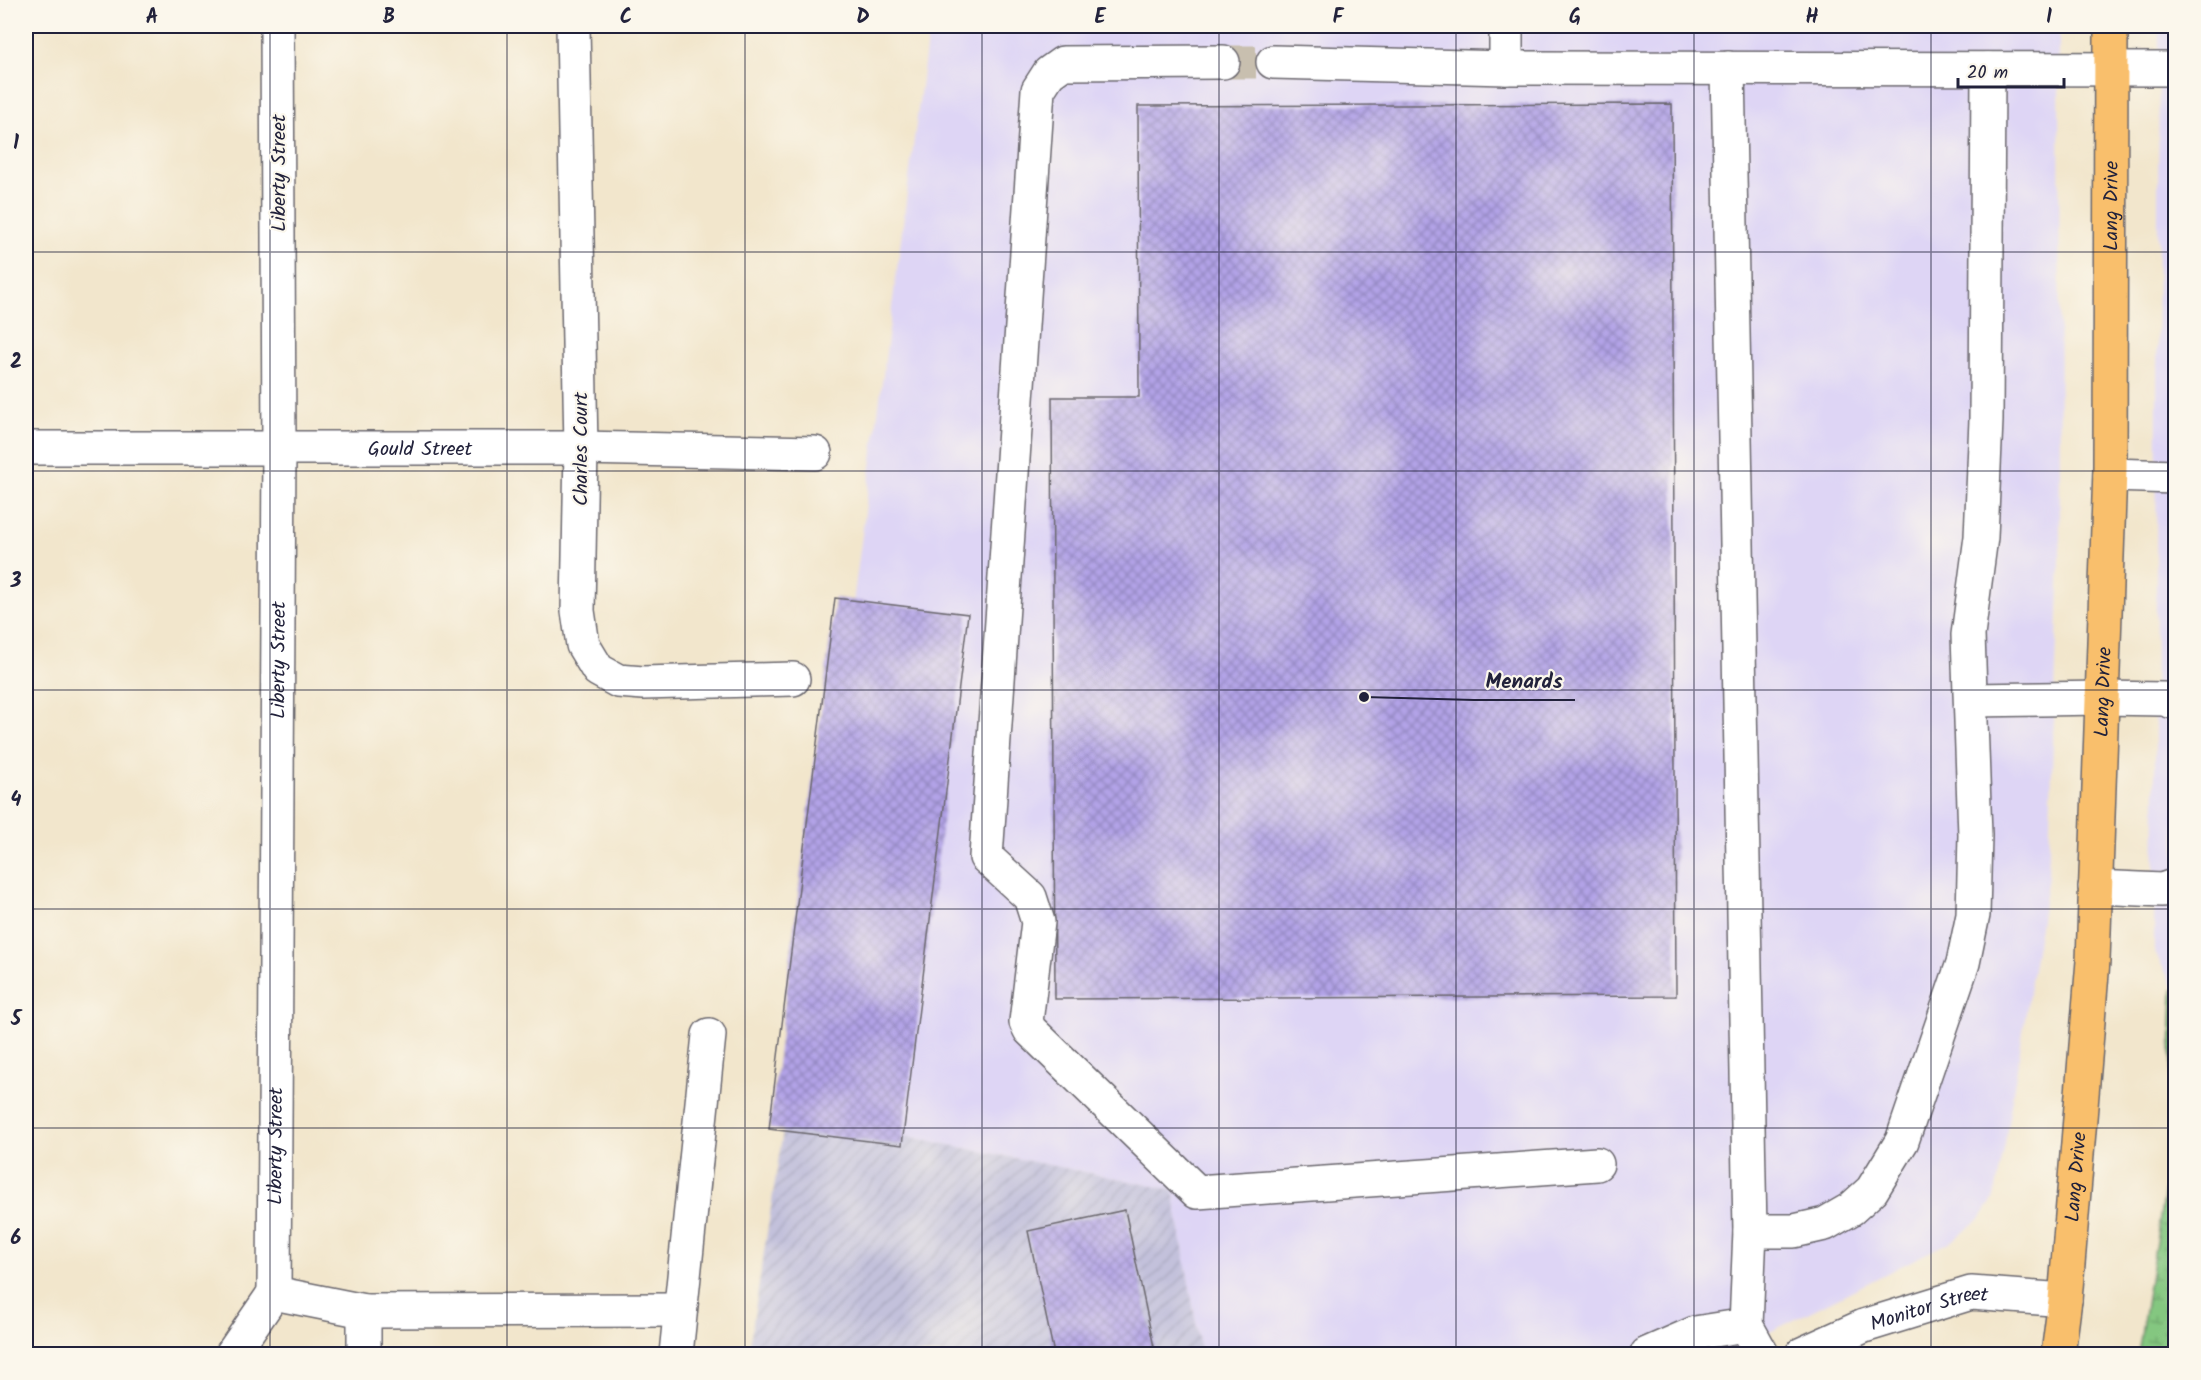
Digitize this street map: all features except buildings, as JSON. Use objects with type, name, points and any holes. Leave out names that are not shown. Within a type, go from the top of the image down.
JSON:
[{"type":"main road","name":"Lang Drive","points":[[2058,1354],[2065,1300],[2092,961],[2095,887],[2110,475],[2111,26]]},
{"type":"street","name":"Liberty Street","points":[[274,1293],[279,447],[277,26]]},
{"type":"street","name":"Charles Court","points":[[573,26],[581,448],[578,611],[583,645],[598,670],[618,681],[643,683],[793,679]]},
{"type":"street","points":[[1506,26],[1506,68]]},
{"type":"street","points":[[1224,62],[1063,63],[1049,73],[1038,90],[986,857],[1030,897],[1038,922],[1026,1022],[1030,1030],[1197,1192],[1598,1164]]},
{"type":"street","points":[[1273,62],[1506,68],[2175,69]]},
{"type":"street","points":[[1728,68],[1750,1231],[1746,1325],[1762,1354]]},
{"type":"street","points":[[1750,1231],[1794,1231],[1825,1224],[1851,1209],[1872,1190],[1902,1141],[1963,963],[1973,915],[1975,835],[1968,635],[1981,537],[1986,420],[1988,69]]},
{"type":"street","name":"Gould Street","points":[[26,448],[581,448],[815,453]]},
{"type":"street","points":[[2110,475],[2175,477]]},
{"type":"street","points":[[1971,700],[2102,698],[2164,699],[2175,702]]},
{"type":"street","points":[[2095,887],[2162,890],[2175,885]]},
{"type":"street","points":[[676,1354],[709,1035]]},
{"type":"street","points":[[232,1354],[274,1293],[364,1311],[679,1310]]},
{"type":"street","name":"Monitor Street","points":[[1802,1354],[1864,1326],[1971,1293],[2065,1300]]},
{"type":"street","points":[[364,1311],[364,1354]]},
{"type":"street","points":[[1647,1354],[1695,1333],[1746,1325]]},
{"type":"shaded area","points":[[929,26],[2059,26],[2060,559],[2048,876],[2003,1155],[1994,1198],[1980,1219],[1953,1240],[1726,1354],[1201,1354],[1173,1190],[786,1112]]},
{"type":"shaded area","points":[[2159,26],[2175,26],[2175,990],[2154,951]]},
{"type":"shaded area","points":[[786,1112],[1173,1190],[1201,1354],[748,1354]]},
{"type":"green space","points":[[2173,990],[2176,990],[2175,1354],[2138,1354],[2168,1167]]},
{"type":"tunnel","points":[[1223,62],[1273,62]]},
{"type":"place","name":"Menards","points":[[1364,697]]}]
